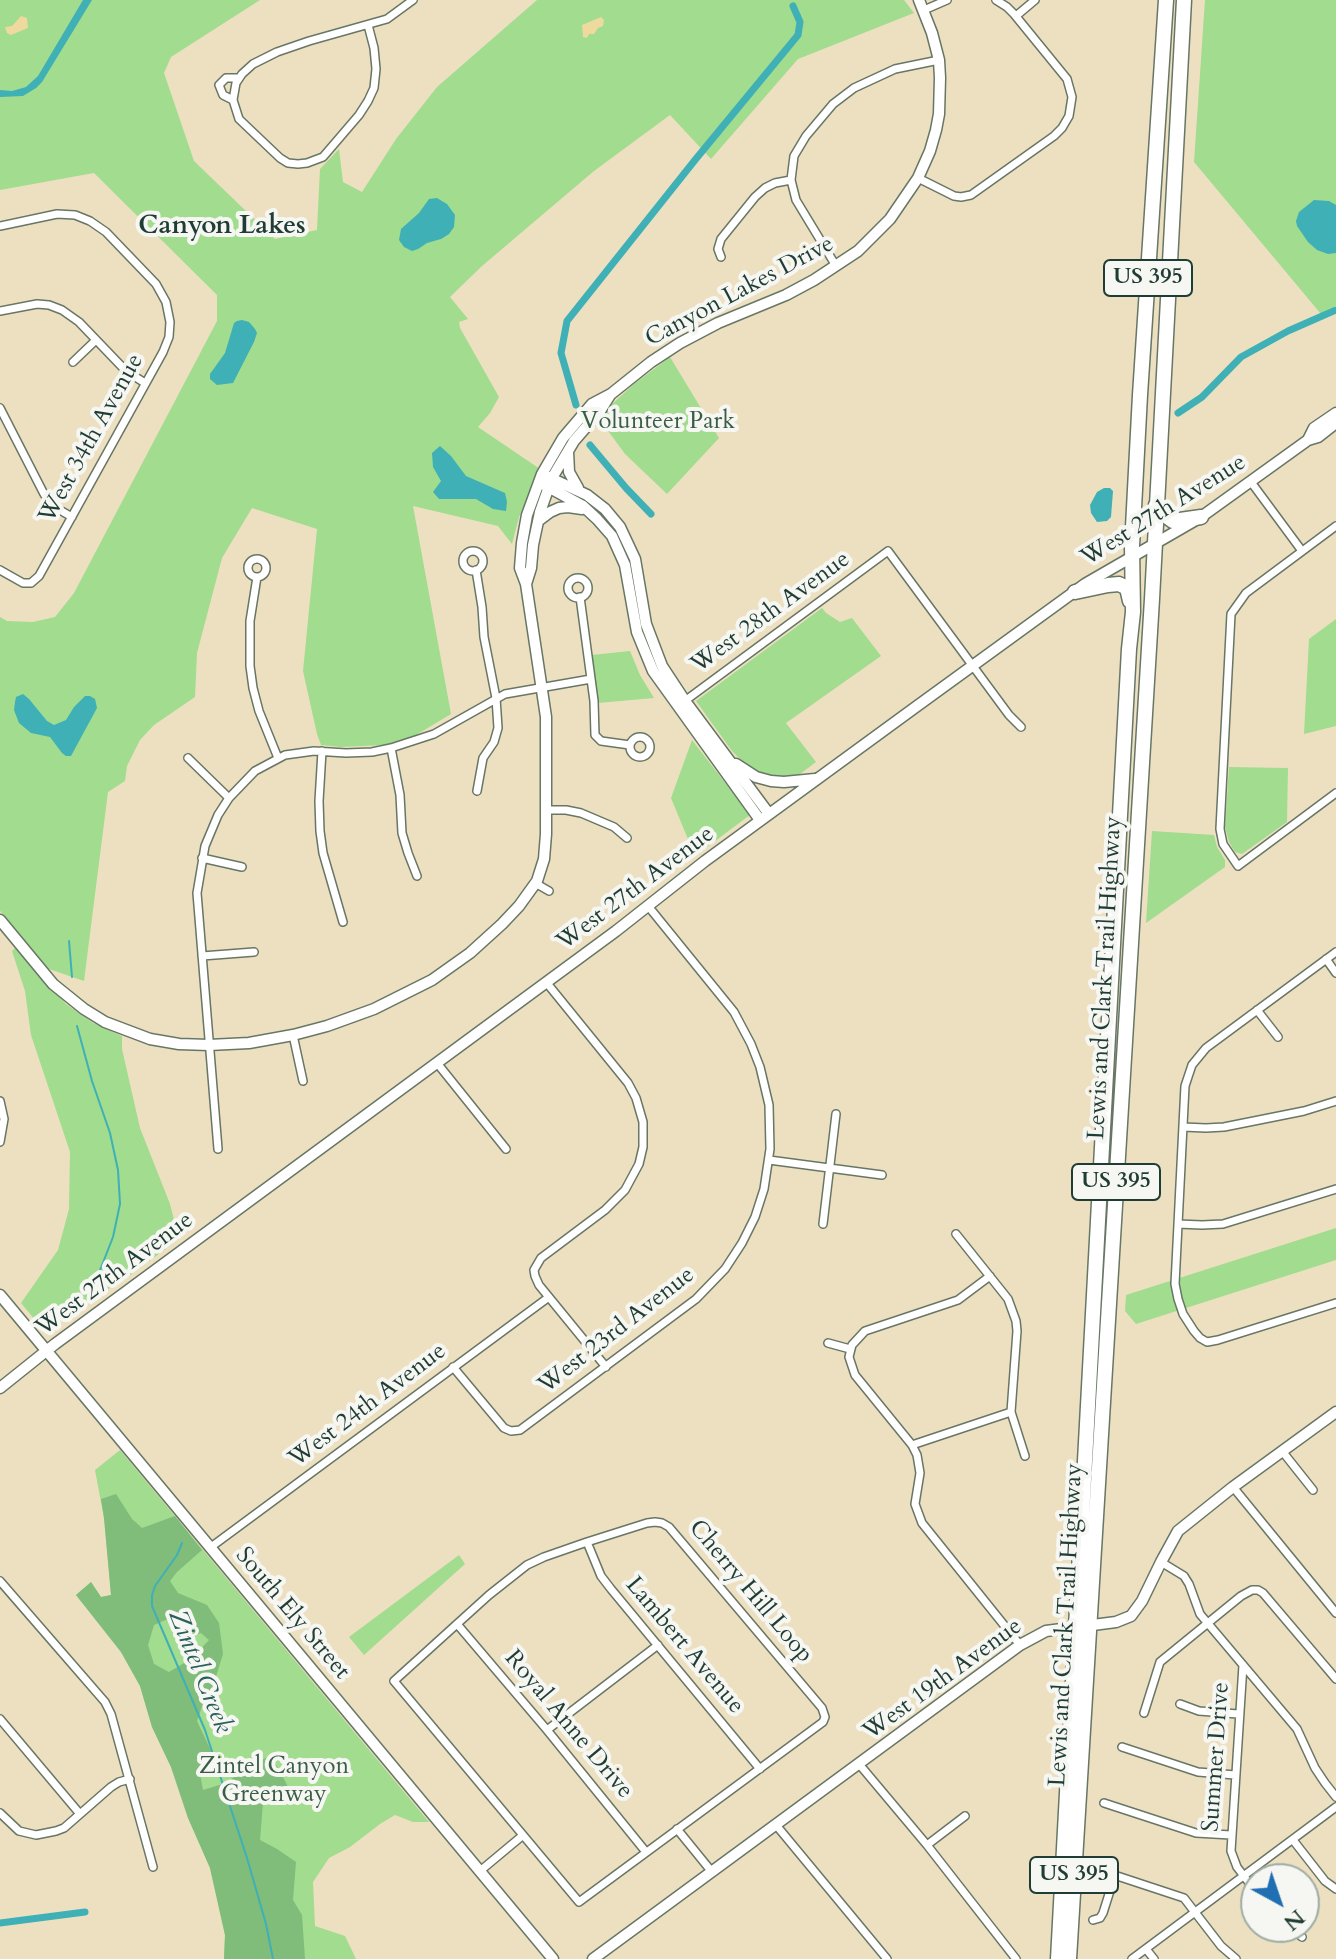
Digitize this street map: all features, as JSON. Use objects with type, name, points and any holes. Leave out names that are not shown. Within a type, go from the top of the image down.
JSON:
[{"type":"highway","name":"Lewis and Clark Trail Highway","points":[[1069,1959],[1083,1625],[1081,1557],[1133,612],[1132,557],[1140,395],[1166,0]]},
{"type":"highway","name":"Lewis and Clark Trail Highway","points":[[1058,1959],[1154,544],[1184,0]]},
{"type":"highway","points":[[1156,505],[1173,521],[1201,517]]},
{"type":"highway","points":[[1075,592],[1119,584],[1127,588],[1130,596],[1129,649]]},
{"type":"street","points":[[368,25],[376,58],[374,88],[359,115],[323,157],[307,163],[288,163],[243,125],[233,100],[234,89],[239,78],[253,64],[309,41],[387,19],[413,0]]},
{"type":"street","points":[[922,5],[947,0]]},
{"type":"street","points":[[918,178],[954,196],[971,195],[1054,136],[1069,116],[1072,104],[1067,79],[1016,16],[996,0]]},
{"type":"street","points":[[1016,16],[1035,0]]},
{"type":"street","name":"Canyon Lakes Drive","points":[[0,920],[53,984],[105,1022],[150,1039],[209,1045],[249,1043],[293,1035],[376,1012],[432,980],[470,953],[502,924],[535,883],[544,859],[546,717],[526,584],[520,568],[527,515],[557,448],[592,404],[611,394],[651,362],[718,323],[814,280],[858,251],[885,225],[918,178],[936,130],[940,97],[939,60],[922,5]]},
{"type":"street","points":[[836,266],[796,200],[791,180],[794,156],[799,145],[833,104],[854,88],[895,69],[939,60]]},
{"type":"street","points":[[233,100],[223,95],[219,85],[226,78],[239,78]]},
{"type":"street","points":[[721,257],[718,249],[721,239],[755,197],[775,183],[791,180]]},
{"type":"street","name":"West 34th Avenue","points":[[0,226],[57,214],[75,215],[90,221],[106,232],[153,280],[160,289],[170,322],[169,337],[163,352],[39,576],[31,583],[23,583],[0,570]]},
{"type":"street","points":[[0,311],[29,304],[49,305],[73,316],[126,371],[145,383]]},
{"type":"street","points":[[73,362],[96,340]]},
{"type":"street","name":"Canyon Lakes Drive","points":[[526,584],[545,480],[611,394]]},
{"type":"street","points":[[0,408],[44,494],[58,509],[72,517]]},
{"type":"street","name":"West 27th Avenue","points":[[1313,438],[1314,428],[1336,413]]},
{"type":"street","name":"West 27th Avenue","points":[[0,1388],[764,817],[972,666],[1075,592],[1201,517],[1313,438],[1336,426]]},
{"type":"street","points":[[568,449],[569,472],[581,491]]},
{"type":"street","points":[[545,480],[581,491],[605,509],[620,527],[632,550],[634,576],[650,639],[662,666],[681,704],[764,817]]},
{"type":"street","points":[[545,480],[590,512],[612,536],[634,576]]},
{"type":"street","points":[[1251,482],[1302,551]]},
{"type":"street","points":[[537,523],[550,512],[564,507],[590,512]]},
{"type":"street","points":[[1336,526],[1246,593],[1231,614],[1220,829],[1223,844],[1238,866],[1336,793]]},
{"type":"street","name":"West 28th Avenue","points":[[681,704],[888,551],[972,666]]},
{"type":"street","points":[[476,570],[484,637],[496,698],[497,733],[483,758],[477,791]]},
{"type":"street","points":[[257,577],[250,621],[250,666],[259,711],[278,758]]},
{"type":"street","points":[[580,597],[594,701],[595,735],[605,742],[630,745]]},
{"type":"street","points":[[972,666],[1021,727]]},
{"type":"street","points":[[218,1149],[197,893],[209,834],[229,798],[255,771],[293,753],[355,753],[391,748],[434,734],[496,698],[543,686],[591,679]]},
{"type":"street","points":[[681,704],[727,758],[764,817]]},
{"type":"street","points":[[391,748],[400,795],[402,833],[417,876]]},
{"type":"street","points":[[322,751],[320,831],[323,853],[343,922]]},
{"type":"street","points":[[188,758],[229,798]]},
{"type":"street","points":[[727,758],[763,779],[784,782],[817,778]]},
{"type":"street","points":[[547,810],[581,813],[614,827],[627,838]]},
{"type":"street","points":[[202,858],[242,867]]},
{"type":"street","points":[[535,883],[549,891]]},
{"type":"street","name":"West 23rd Avenue","points":[[453,1367],[502,1425],[511,1431],[520,1430],[683,1311],[725,1269],[755,1217],[764,1189],[771,1136],[764,1079],[751,1044],[725,1000],[648,906]]},
{"type":"street","points":[[202,956],[254,952]]},
{"type":"street","points":[[1336,952],[1206,1048],[1192,1065],[1185,1086],[1175,1269],[1183,1314],[1194,1331],[1207,1342],[1336,1303]]},
{"type":"street","points":[[1326,959],[1336,973]]},
{"type":"street","points":[[546,982],[624,1077],[639,1105],[643,1122],[642,1155],[636,1173],[619,1197],[541,1258],[534,1270],[536,1280],[606,1367]]},
{"type":"street","points":[[1257,1010],[1278,1037]]},
{"type":"street","points":[[293,1035],[303,1081]]},
{"type":"street","points":[[437,1063],[506,1149]]},
{"type":"street","points":[[0,1101],[4,1119],[0,1142]]},
{"type":"street","points":[[1183,1127],[1224,1127],[1304,1111],[1336,1101]]},
{"type":"street","points":[[823,1224],[836,1114]]},
{"type":"street","points":[[769,1160],[882,1175]]},
{"type":"street","points":[[1178,1224],[1223,1224],[1336,1189]]},
{"type":"street","points":[[956,1234],[1008,1299],[1016,1321],[1011,1412],[1025,1456]]},
{"type":"street","points":[[990,1276],[958,1300],[865,1331],[855,1340],[849,1357],[855,1375],[912,1445],[919,1463],[915,1504],[922,1523],[1020,1645]]},
{"type":"street","name":"South Ely Street","points":[[0,1295],[553,1959]]},
{"type":"street","name":"West 24th Avenue","points":[[211,1547],[549,1297]]},
{"type":"street","points":[[828,1343],[850,1349]]},
{"type":"street","points":[[912,1445],[1011,1412]]},
{"type":"street","name":"West 19th Avenue","points":[[593,1959],[1020,1645],[1046,1631],[1116,1622],[1131,1616],[1178,1531],[1336,1412]]},
{"type":"street","points":[[1282,1451],[1313,1490]]},
{"type":"street","points":[[1233,1487],[1336,1613]]},
{"type":"street","name":"Cherry Hill Loop","points":[[647,1523],[662,1523],[669,1527],[825,1714],[823,1722],[579,1902],[394,1681],[527,1565],[587,1542],[647,1523]]},
{"type":"street","name":"Lambert Avenue","points":[[587,1542],[606,1583],[760,1769]]},
{"type":"street","points":[[1161,1562],[1184,1576],[1207,1623],[1297,1729],[1315,1768],[1336,1797]]},
{"type":"street","points":[[0,1581],[105,1702],[115,1725],[153,1867]]},
{"type":"street","points":[[1144,1713],[1160,1662],[1247,1592],[1258,1590],[1336,1679]]},
{"type":"street","name":"Royal Anne Drive","points":[[457,1624],[646,1852]]},
{"type":"street","points":[[547,1730],[658,1645]]},
{"type":"street","name":"Summer Drive","points":[[1240,1870],[1233,1859],[1231,1835],[1243,1665]]},
{"type":"street","points":[[1180,1704],[1199,1711],[1238,1714]]},
{"type":"street","points":[[0,1719],[80,1814]]},
{"type":"street","points":[[1122,1747],[1198,1772],[1235,1775]]},
{"type":"street","points":[[859,1764],[1016,1959]]},
{"type":"street","points":[[0,1813],[19,1831],[36,1835],[64,1828],[111,1787],[130,1779]]},
{"type":"street","points":[[1104,1803],[1196,1833],[1231,1835]]},
{"type":"street","points":[[1262,1863],[1336,1807]]},
{"type":"street","points":[[927,1845],[965,1816]]},
{"type":"street","points":[[776,1825],[887,1959]]},
{"type":"street","points":[[677,1829],[712,1872]]},
{"type":"street","points":[[480,1871],[522,1836]]},
{"type":"street","points":[[1293,1840],[1325,1881],[1336,1889]]},
{"type":"street","points":[[1096,1869],[1184,1898],[1221,1946],[1236,1959]]},
{"type":"street","points":[[1093,1920],[1103,1913],[1115,1875]]},
{"type":"street","points":[[1132,1959],[1240,1879]]},
{"type":"street","points":[[1146,1949],[1154,1959]]},
{"type":"green space","points":[[0,0],[260,0],[171,57],[164,73],[194,161],[275,239],[317,230],[320,169],[339,149],[343,182],[362,192],[396,139],[437,87],[537,0],[904,0],[914,13],[798,59],[711,159],[670,115],[594,171],[450,297],[468,319],[459,322],[460,328],[499,397],[478,427],[540,469],[519,517],[512,544],[498,526],[413,506],[451,714],[411,738],[384,745],[321,745],[303,671],[317,529],[252,508],[222,558],[197,653],[195,697],[154,725],[140,740],[127,766],[125,781],[108,792],[84,981],[46,968],[0,911],[0,617],[7,621],[33,622],[55,617],[74,593],[217,321],[217,295],[94,173],[0,190]]},
{"type":"green space","points":[[1205,0],[1336,0],[1336,306],[1321,314],[1194,162]]},
{"type":"green space","name":"Volunteer Park","points":[[670,357],[719,438],[667,494],[625,454],[598,417]]},
{"type":"green space","points":[[822,608],[840,622],[852,618],[881,656],[786,723],[816,762],[800,774],[781,777],[766,775],[747,766],[732,751],[696,701]]},
{"type":"green space","points":[[1336,619],[1336,726],[1304,734],[1309,639]]},
{"type":"green space","points":[[630,651],[654,698],[598,703],[592,655]]},
{"type":"green space","points":[[692,740],[750,815],[695,856],[671,798]]},
{"type":"green space","points":[[1229,767],[1288,768],[1287,822],[1242,854],[1235,852],[1225,827]]},
{"type":"green space","points":[[1152,831],[1214,835],[1225,867],[1146,923]]},
{"type":"green space","points":[[17,946],[66,1004],[93,1023],[122,1036],[122,1049],[140,1128],[170,1204],[179,1239],[45,1332],[21,1303],[58,1250],[69,1209],[70,1152],[31,1035],[25,991],[12,951]]},
{"type":"green space","points":[[1336,1228],[1336,1260],[1136,1324],[1125,1311],[1126,1295]]},
{"type":"green space","name":"Zintel Canyon Greenway","points":[[120,1450],[429,1822],[413,1822],[395,1815],[329,1858],[313,1882],[315,1926],[345,1936],[356,1959],[224,1959],[225,1935],[210,1868],[152,1727],[140,1686],[121,1652],[76,1595],[91,1582],[101,1597],[111,1595],[104,1518],[95,1470]]},
{"type":"green space","points":[[116,1494],[132,1519],[142,1528],[175,1516],[202,1550],[170,1581],[178,1593],[207,1605],[219,1623],[223,1654],[197,1721],[214,1757],[200,1774],[203,1790],[226,1783],[269,1756],[279,1769],[288,1787],[263,1803],[260,1840],[296,1862],[293,1900],[302,1915],[305,1959],[224,1959],[225,1935],[210,1868],[152,1727],[140,1686],[121,1652],[76,1595],[91,1582],[101,1597],[111,1595],[101,1499]],"holes":[[[168,1619],[181,1634],[190,1637],[201,1633],[209,1640],[191,1659],[169,1672],[154,1664],[148,1645],[154,1625]]]},
{"type":"green space","points":[[459,1555],[465,1564],[364,1655],[349,1637]]},
{"type":"sand","points":[[21,16],[27,18],[28,28],[11,35],[7,33],[5,27],[12,26]]},
{"type":"sand","points":[[601,17],[603,26],[587,38],[583,37],[582,25]]},
{"type":"water","points":[[83,0],[92,0],[42,82],[23,96],[0,97],[0,90],[26,87],[38,76]]},
{"type":"water","points":[[437,198],[447,204],[455,215],[454,227],[441,239],[418,249],[412,251],[404,247],[399,240],[401,229],[429,199]]},
{"type":"water","points":[[1314,200],[1336,205],[1336,253],[1317,250],[1297,226],[1299,212]]},
{"type":"water","points":[[242,320],[255,329],[254,342],[233,383],[217,385],[210,379],[210,374],[225,353],[234,323]]},
{"type":"water","points":[[440,446],[466,476],[505,493],[506,511],[493,509],[476,499],[439,499],[433,492],[441,481],[433,467],[432,453]]},
{"type":"water","points":[[1104,488],[1113,491],[1111,517],[1107,521],[1097,522],[1090,505],[1097,492]]},
{"type":"water","points":[[23,694],[54,725],[66,720],[85,696],[95,699],[97,708],[71,756],[62,753],[50,737],[31,733],[19,723],[14,710],[15,702],[16,697]]},
{"type":"waterway","points":[[576,405],[561,353],[567,321],[798,35],[800,22],[793,6]]},
{"type":"waterway","points":[[1178,413],[1202,397],[1241,357],[1288,331],[1336,310]]},
{"type":"waterway","points":[[590,445],[651,514]]},
{"type":"waterway","name":"Zintel Creek","points":[[69,941],[72,977]]},
{"type":"waterway","name":"Zintel Creek","points":[[77,1026],[110,1133],[118,1170],[120,1204],[113,1237],[95,1283]]},
{"type":"waterway","name":"Zintel Creek","points":[[182,1543],[155,1586],[152,1606],[205,1730],[247,1858],[273,1959]]},
{"type":"waterway","points":[[0,1923],[85,1912]]},
{"type":"district","name":"Canyon Lakes","points":[[222,227]]}]
